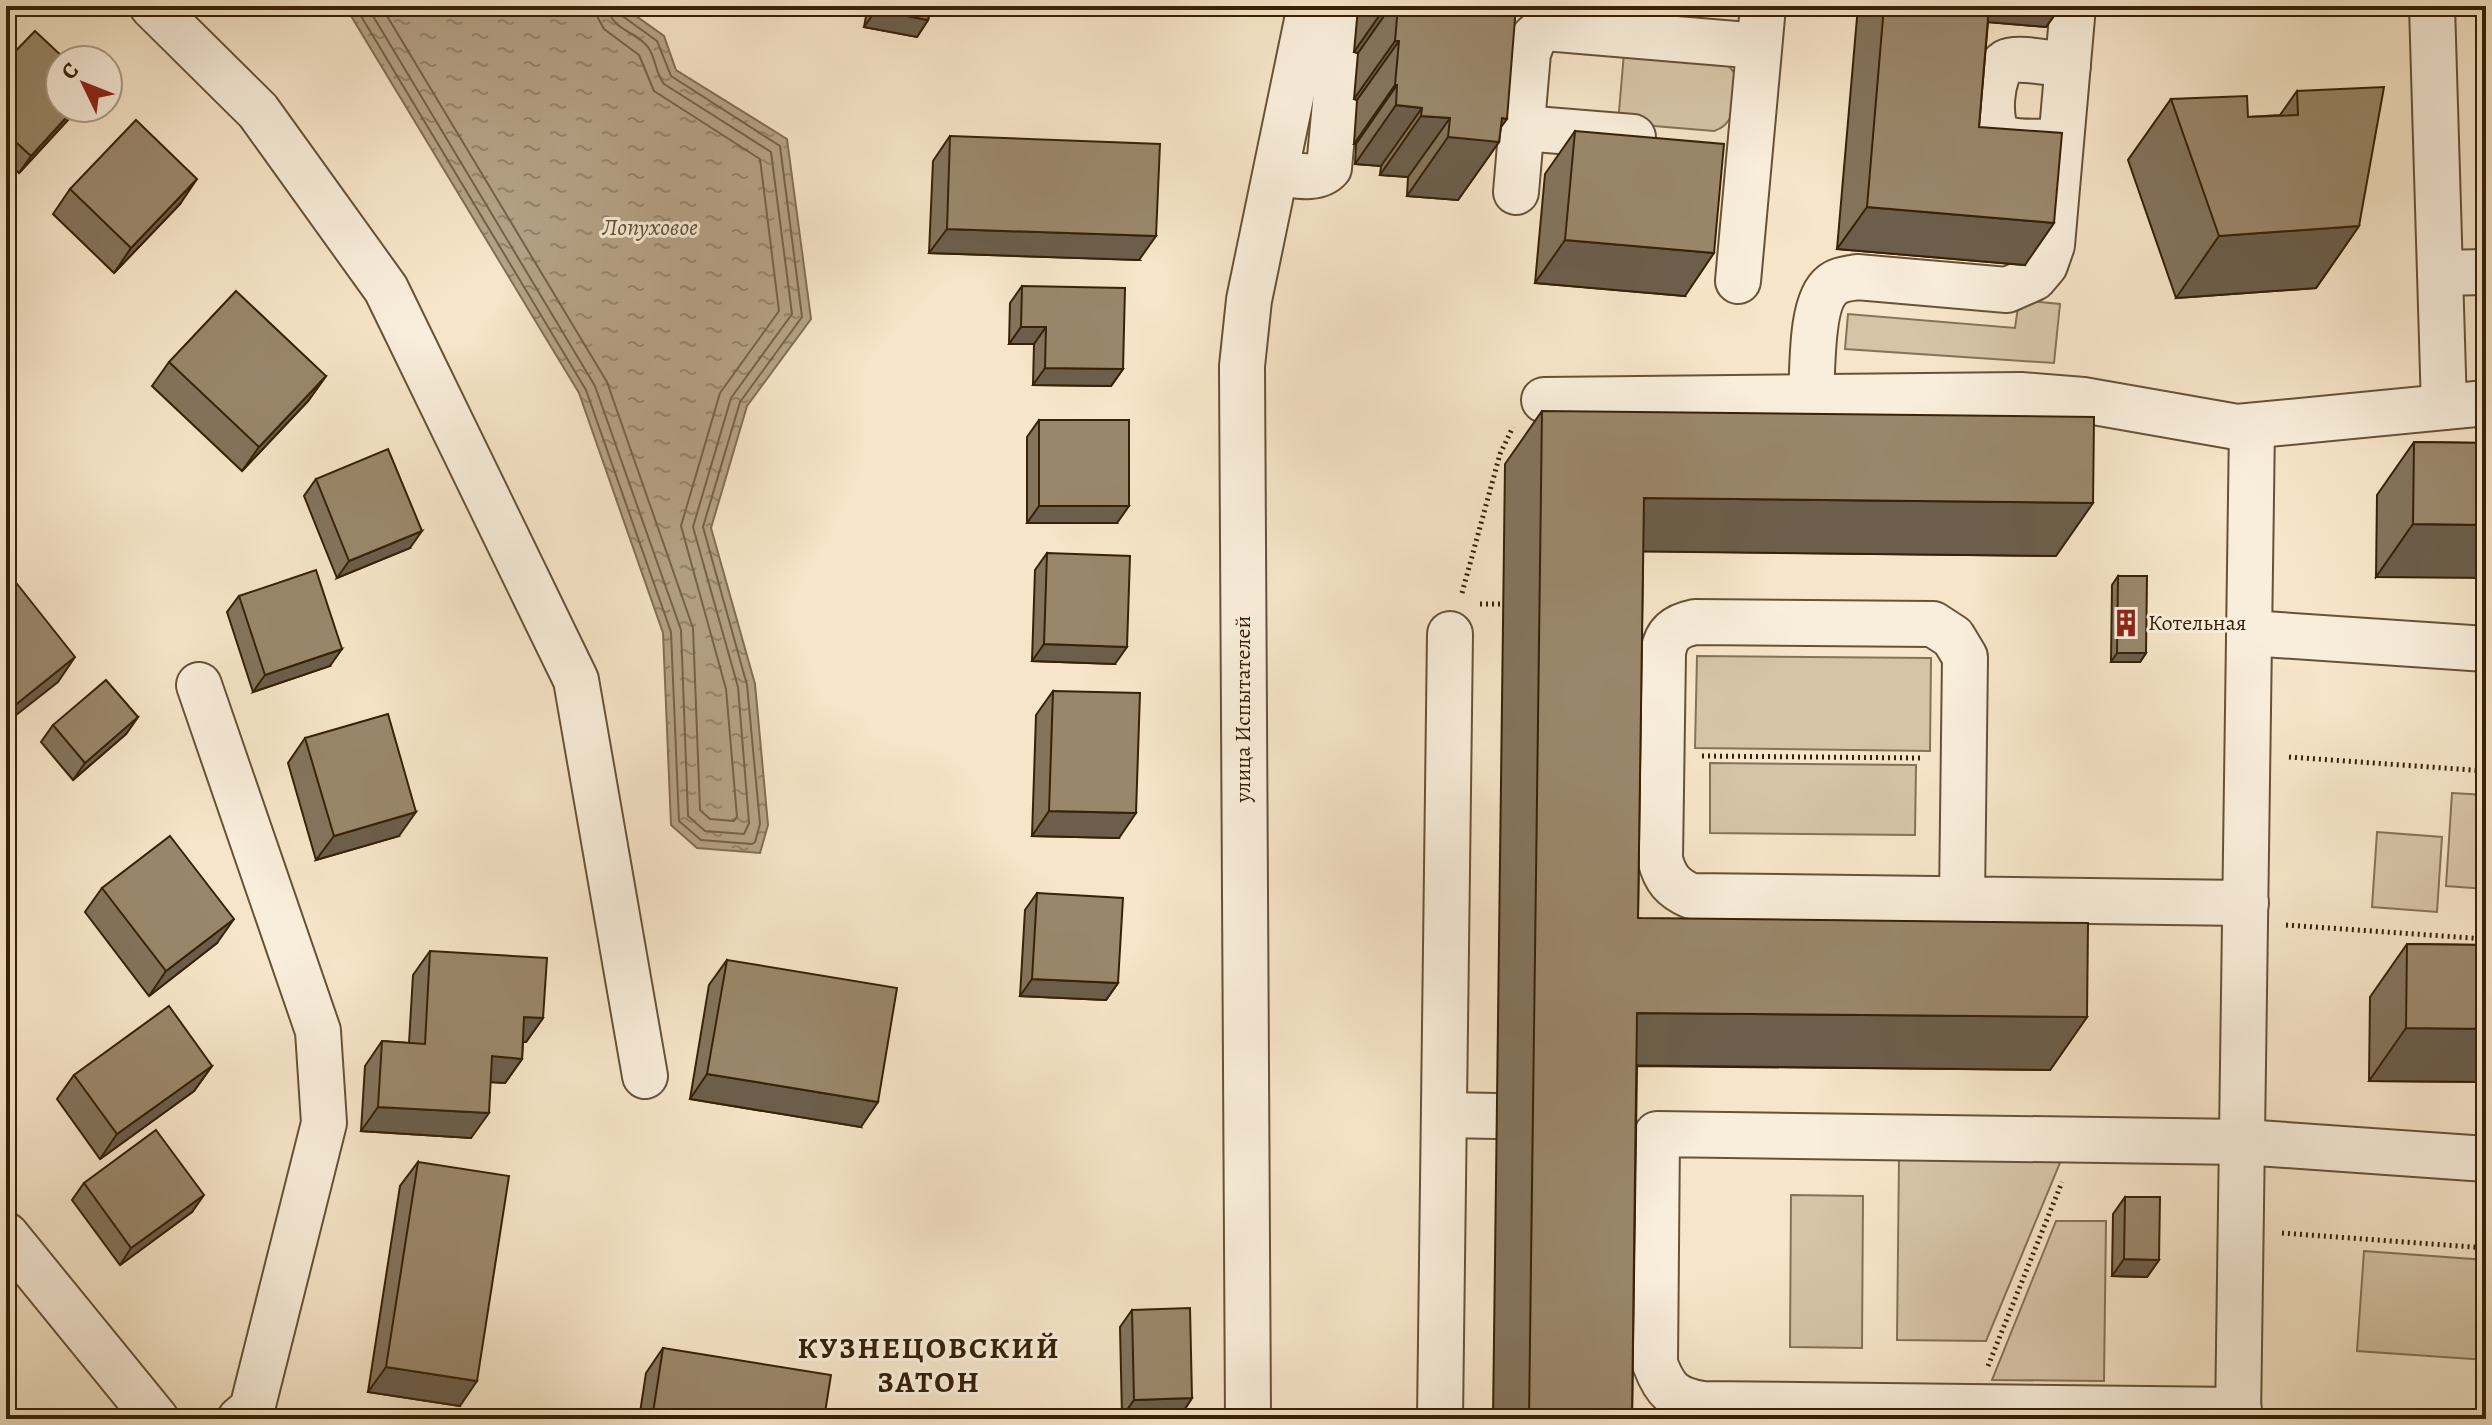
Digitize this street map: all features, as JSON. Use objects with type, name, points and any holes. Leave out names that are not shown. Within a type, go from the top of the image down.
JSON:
[{"type":"street","points":[[152,6],[258,111],[386,289],[576,680],[645,1076]]},
{"type":"street","name":"улица Испытателей","points":[[1248,1419],[1241,399],[1249,300],[1310,6]]},
{"type":"street","points":[[1276,173],[1314,176],[1323,174],[1329,168],[1344,6]]},
{"type":"street","points":[[1811,397],[1819,304],[1831,286],[1841,280],[1857,277],[2007,290],[2034,278],[2045,265],[2052,245],[2073,6]]},
{"type":"street","points":[[1544,400],[2053,397],[2121,405],[2216,424],[2252,426],[2465,405],[2440,273],[2432,6]]},
{"type":"street","points":[[1516,192],[1530,45],[1545,28],[1562,18],[1761,26],[1738,281]]},
{"type":"street","points":[[2061,143],[2007,139],[1997,132],[1992,120],[1996,76],[2002,66],[2013,60],[2068,65]]},
{"type":"street","points":[[1522,128],[1751,147]]},
{"type":"street","points":[[2440,273],[2486,272]]},
{"type":"street","points":[[2252,426],[2243,1142],[2238,1415],[1702,1404],[1685,1401],[1672,1393],[1662,1382],[1655,1364],[1642,1130],[2243,1142],[2486,1159]]},
{"type":"street","points":[[1962,899],[1965,657],[1953,637],[1933,624],[1695,622],[1679,626],[1665,642],[1663,653],[1660,859],[1664,873],[1677,890],[1691,896],[1962,899],[2246,912]]},
{"type":"street","points":[[2249,633],[2486,649]]},
{"type":"street","points":[[1440,1419],[1450,634]]},
{"type":"street","points":[[199,685],[318,1031],[324,1123],[252,1409],[240,1419]]},
{"type":"street","points":[[1444,1115],[1497,1116]]},
{"type":"street","points":[[6,1235],[156,1419]]},
{"type":"path","points":[[1450,634],[1504,444],[1520,418],[1544,400]]},
{"type":"path","points":[[2248,754],[2486,771]]},
{"type":"path","points":[[1661,755],[1964,759]]},
{"type":"path","points":[[2246,912],[2486,939]]},
{"type":"path","points":[[1972,1408],[2080,1139]]},
{"type":"path","points":[[2241,1230],[2486,1248]]},
{"type":"shaded area","points":[[1624,53],[1727,64],[1737,76],[1731,116],[1714,131],[1618,123]]},
{"type":"shaded area","points":[[2019,300],[2060,304],[2054,363],[1845,349],[1848,314],[2015,328]]},
{"type":"shaded area","points":[[1697,656],[1931,658],[1930,751],[1695,748]]},
{"type":"shaded area","points":[[1710,763],[1916,765],[1915,835],[1710,833]]},
{"type":"shaded area","points":[[2452,793],[2486,795],[2486,889],[2446,886]]},
{"type":"shaded area","points":[[2377,832],[2442,837],[2437,912],[2372,907]]},
{"type":"shaded area","points":[[1899,1157],[2062,1158],[1986,1341],[1897,1340]]},
{"type":"shaded area","points":[[1791,1195],[1863,1196],[1862,1348],[1790,1347]]},
{"type":"shaded area","points":[[2056,1221],[2106,1221],[2104,1381],[1992,1380]]},
{"type":"shaded area","points":[[2364,1251],[2486,1260],[2486,1360],[2357,1351]]},
{"type":"water","name":"Лопуховое","points":[[345,6],[622,6],[664,36],[676,70],[787,139],[811,319],[747,406],[711,528],[755,684],[768,825],[760,853],[697,848],[671,825],[663,633],[579,393]]},
{"type":"building","points":[[876,6],[931,6],[928,20],[876,10]]},
{"type":"building","points":[[1398,6],[1516,6],[1507,119],[1502,118],[1499,142],[1448,137],[1450,118],[1421,116],[1422,108],[1396,105]]},
{"type":"building","points":[[1884,6],[1989,6],[1979,127],[2062,133],[2054,223],[1867,207]]},
{"type":"building","points":[[35,31],[49,44],[44,44],[44,124],[60,124],[31,156],[6,133],[6,61]]},
{"type":"building","points":[[2384,87],[2359,226],[2219,236],[2171,99],[2247,96],[2248,117],[2298,115],[2297,91]]},
{"type":"building","points":[[136,120],[197,179],[131,248],[70,189]]},
{"type":"building","points":[[1575,131],[1724,144],[1714,253],[1565,240]]},
{"type":"building","points":[[950,136],[1160,144],[1156,236],[947,229]]},
{"type":"building","points":[[1022,286],[1125,288],[1123,369],[1045,368],[1046,327],[1021,327]]},
{"type":"building","points":[[236,291],[326,376],[259,447],[169,362]]},
{"type":"building","points":[[1542,411],[2094,417],[2093,503],[1644,498],[1638,918],[2088,923],[2087,1017],[1637,1013],[1632,1418],[1757,1419],[1529,1419]]},
{"type":"building","points":[[1039,420],[1129,420],[1129,506],[1039,506]]},
{"type":"building","points":[[2414,442],[2486,443],[2486,525],[2413,524]]},
{"type":"building","points":[[388,449],[422,531],[349,561],[316,479]]},
{"type":"building","points":[[1047,553],[1130,556],[1127,647],[1044,644]]},
{"type":"building","points":[[6,570],[75,657],[9,710],[6,706]]},
{"type":"building","points":[[316,570],[342,649],[265,675],[239,596]]},
{"type":"building","name":"Котельная","points":[[2118,576],[2147,576],[2146,653],[2117,653]]},
{"type":"building","points":[[106,680],[138,717],[85,763],[53,725]]},
{"type":"building","points":[[1053,691],[1140,693],[1136,813],[1049,811]]},
{"type":"building","points":[[388,714],[416,812],[334,836],[305,738]]},
{"type":"building","points":[[170,836],[234,919],[166,971],[102,888]]},
{"type":"building","points":[[1037,893],[1123,898],[1118,983],[1032,979]]},
{"type":"building","points":[[6,906],[15,919],[6,926]]},
{"type":"building","points":[[2407,944],[2486,945],[2486,1029],[2406,1028]]},
{"type":"building","points":[[430,951],[547,958],[543,1018],[524,1017],[522,1059],[492,1056],[489,1113],[378,1107],[382,1041],[425,1044]]},
{"type":"building","points":[[727,960],[897,988],[878,1102],[707,1074]]},
{"type":"building","points":[[169,1006],[212,1066],[117,1134],[74,1075]]},
{"type":"building","points":[[156,1130],[204,1195],[131,1248],[84,1183]]},
{"type":"building","points":[[418,1162],[509,1176],[477,1381],[386,1367]]},
{"type":"building","points":[[2125,1197],[2160,1197],[2159,1260],[2124,1259]]},
{"type":"building","points":[[1190,1308],[1192,1398],[1134,1400],[1132,1310]]},
{"type":"building","points":[[663,1348],[831,1375],[824,1419],[652,1419]]},
{"type":"building","points":[[400,1414],[434,1419],[399,1419]]},
{"type":"place","name":"Котельная","points":[[2126,623]]},
{"type":"district","name":"КУЗНЕЦОВСКИЙ ЗАТОН","points":[[929,1365]]}]
